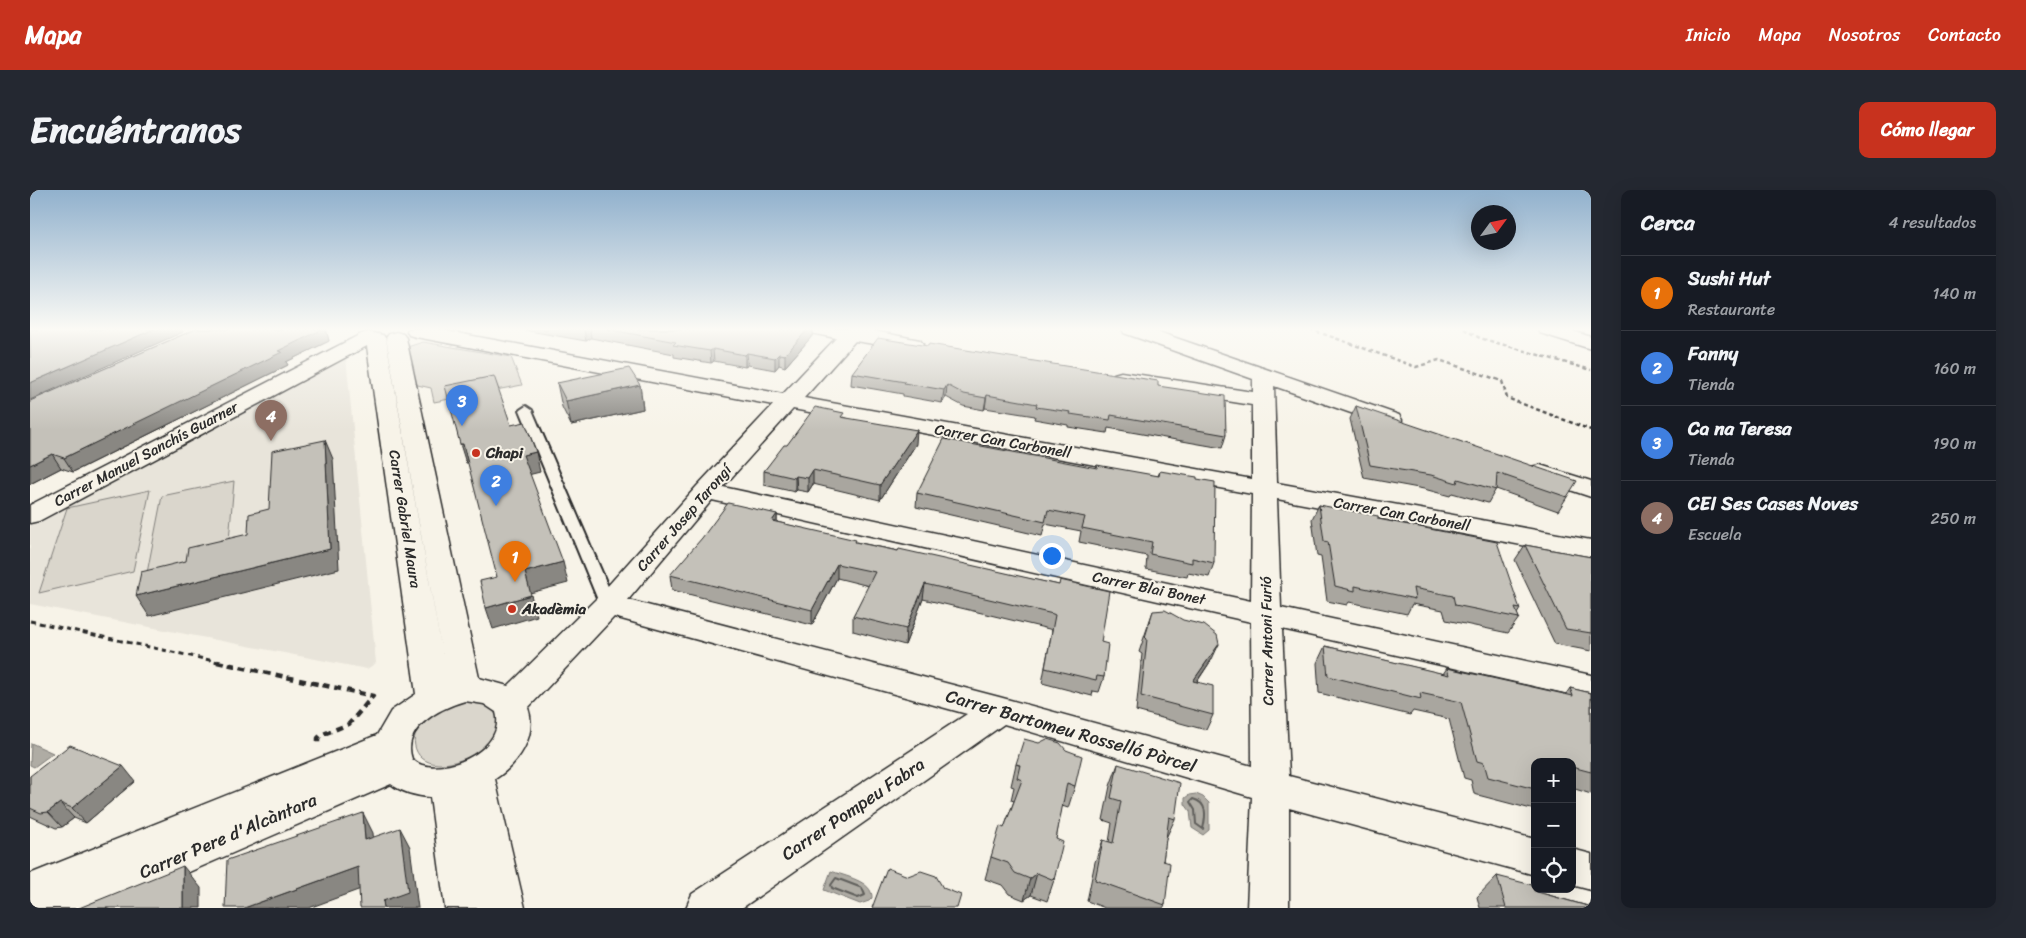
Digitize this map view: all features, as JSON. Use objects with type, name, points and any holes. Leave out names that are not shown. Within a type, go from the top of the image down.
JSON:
[{"type":"main road","name":"Carrer Manuel Sanchís Guarner","points":[[30,515],[332,363]]},
{"type":"main road","name":"Carrer Gabriel Maura","points":[[392,363],[433,699]]},
{"type":"main road","name":"Carrer Gabriel Maura","points":[[395,363],[465,689]]},
{"type":"main road","name":"Carrer Can Carbonell","points":[[569,363],[793,398],[1264,483],[1591,549]]},
{"type":"main road","points":[[615,363],[793,398]]},
{"type":"main road","name":"Carrer Josep Tarongí","points":[[510,705],[608,605],[706,491],[825,363]]},
{"type":"main road","points":[[1207,363],[1263,387],[1409,426]]},
{"type":"main road","points":[[1106,375],[1263,387]]},
{"type":"main road","name":"Carrer Antoni Furió","points":[[1263,387],[1266,614],[1271,787],[1268,908]]},
{"type":"main road","points":[[1518,464],[1591,489]]},
{"type":"main road","points":[[1264,483],[1591,537]]},
{"type":"main road","name":"Carrer Blai Bonet","points":[[706,491],[1591,687]]},
{"type":"main road","name":"Carrer Bartomeu Rosselló Pòrcel","points":[[608,605],[999,710],[1271,787],[1531,856]]},
{"type":"main road","points":[[465,689],[483,690],[499,695],[510,705],[515,716],[514,729],[508,743],[489,764],[460,777],[427,782],[412,778],[400,770],[395,754],[399,728],[408,716],[433,699],[449,692],[465,689]]},
{"type":"main road","name":"Carrer Pompeu Fabra","points":[[707,908],[999,710]]},
{"type":"main road","points":[[30,893],[395,754]]},
{"type":"main road","name":"Carrer Pere d'Alcàntara","points":[[58,908],[395,754]]},
{"type":"main road","points":[[460,777],[466,908]]},
{"type":"main road","points":[[460,777],[504,908]]},
{"type":"main road","points":[[1576,868],[1591,872]]},
{"type":"lane","points":[[526,410],[608,605]]},
{"type":"path","points":[[1403,363],[1416,367],[1431,363]]},
{"type":"path","points":[[1448,363],[1502,380],[1508,398],[1591,430]]},
{"type":"path","points":[[1565,363],[1591,370]]},
{"type":"path","points":[[30,621],[373,696],[349,724]]},
{"type":"shaded area","points":[[336,363],[347,363],[376,663],[367,669],[30,604],[30,524]]},
{"type":"shaded area","points":[[408,363],[513,363],[522,385],[434,402],[431,388],[413,384]]},
{"type":"shaded area","points":[[234,481],[228,553],[147,573],[162,496]]},
{"type":"shaded area","points":[[150,490],[133,571],[39,593],[67,508]]},
{"type":"shaded area","points":[[467,701],[486,706],[495,714],[497,724],[493,736],[470,756],[455,762],[439,764],[422,758],[417,752],[415,745],[417,729],[421,722],[432,712],[442,707]]},
{"type":"water","points":[[31,743],[53,753],[34,767],[30,765]]},
{"type":"water","points":[[1196,794],[1203,797],[1209,803],[1209,830],[1203,835],[1192,828],[1190,811],[1185,804],[1185,798]]},
{"type":"water","points":[[831,871],[863,883],[871,892],[872,898],[860,904],[824,890]]},
{"type":"building","points":[[30,363],[77,363],[30,383]]},
{"type":"building","points":[[119,363],[260,363],[64,458],[52,454],[30,465],[30,401]]},
{"type":"building","points":[[860,363],[1044,363],[1158,381],[1158,386],[1225,396],[1226,435],[1111,415],[1110,420],[1070,414],[1071,412],[1036,407],[1037,404],[987,395],[986,398],[964,394],[947,385],[944,390],[852,373]]},
{"type":"building","points":[[629,368],[640,385],[566,401],[557,383]]},
{"type":"building","points":[[494,376],[511,425],[525,422],[536,452],[523,455],[563,562],[525,572],[531,595],[486,608],[480,581],[497,577],[463,444],[460,444],[445,386]]},
{"type":"building","points":[[1356,406],[1577,481],[1567,497],[1497,473],[1496,490],[1458,479],[1457,483],[1431,475],[1370,465]]},
{"type":"building","points":[[815,407],[844,413],[841,417],[917,430],[880,485],[813,470],[808,478],[796,476],[795,478],[764,471],[784,445],[787,445]]},
{"type":"building","points":[[944,439],[1097,468],[1097,465],[1159,476],[1160,471],[1215,482],[1214,563],[1192,558],[1192,563],[1150,554],[1152,542],[1082,528],[1085,517],[1048,510],[1045,522],[917,493]]},
{"type":"building","points":[[325,440],[330,549],[136,596],[141,572],[186,561],[188,548],[248,534],[249,514],[269,509],[272,451]]},
{"type":"building","points":[[728,503],[777,514],[772,521],[856,540],[855,542],[898,551],[899,549],[1059,585],[1060,580],[1109,591],[1101,642],[1108,644],[1104,677],[1097,676],[1096,680],[1045,668],[1055,615],[1053,614],[925,584],[906,629],[853,616],[875,572],[837,564],[812,610],[670,575],[702,538]]},
{"type":"building","points":[[1319,505],[1378,516],[1378,519],[1497,542],[1520,609],[1515,608],[1519,618],[1455,605],[1453,596],[1413,588],[1415,599],[1355,586],[1355,591],[1335,586],[1328,542],[1324,541]]},
{"type":"building","points":[[1525,545],[1591,557],[1591,633],[1566,629]]},
{"type":"building","points":[[1165,610],[1183,620],[1204,625],[1217,635],[1219,644],[1193,681],[1213,686],[1213,715],[1141,696],[1147,639],[1145,637],[1153,611]]},
{"type":"building","points":[[1325,646],[1449,675],[1447,668],[1573,696],[1570,688],[1591,693],[1591,772],[1576,768],[1576,758],[1531,758],[1531,788],[1488,777],[1484,763],[1477,761],[1461,702],[1420,693],[1421,699],[1328,676]]},
{"type":"building","points":[[1024,739],[1039,743],[1047,739],[1060,743],[1066,750],[1082,756],[1075,786],[1067,783],[1056,839],[1063,842],[1054,880],[1037,873],[1030,879],[1015,873],[1008,863],[991,857],[1000,826],[1004,828],[1022,780],[1017,778],[1020,765],[1016,764]]},
{"type":"building","points":[[70,745],[123,766],[72,808],[60,803],[48,812],[41,813],[30,808],[30,776]]},
{"type":"building","points":[[1118,764],[1180,783],[1175,819],[1169,817],[1163,861],[1170,863],[1165,905],[1095,880],[1103,840],[1113,843],[1121,801],[1111,798]]},
{"type":"building","points":[[363,813],[365,840],[400,828],[408,892],[383,901],[384,908],[360,908],[358,867],[244,908],[225,908],[227,860]]},
{"type":"building","points":[[183,866],[183,908],[79,908]]},
{"type":"building","points":[[887,868],[908,876],[921,871],[936,876],[943,888],[961,895],[957,908],[872,908]]},
{"type":"building","points":[[1497,876],[1531,885],[1531,893],[1541,893],[1591,907],[1591,908],[1506,908]]},
{"type":"place","name":"Ca na Teresa","points":[[462,426]]},
{"type":"place","name":"CEI Ses Cases Noves","points":[[271,441]]},
{"type":"place","name":"Chapi","points":[[476,453]]},
{"type":"place","name":"Fanny","points":[[496,506]]},
{"type":"place","name":"Sushi Hut","points":[[515,582]]},
{"type":"place","name":"Akadèmia","points":[[512,609]]}]
